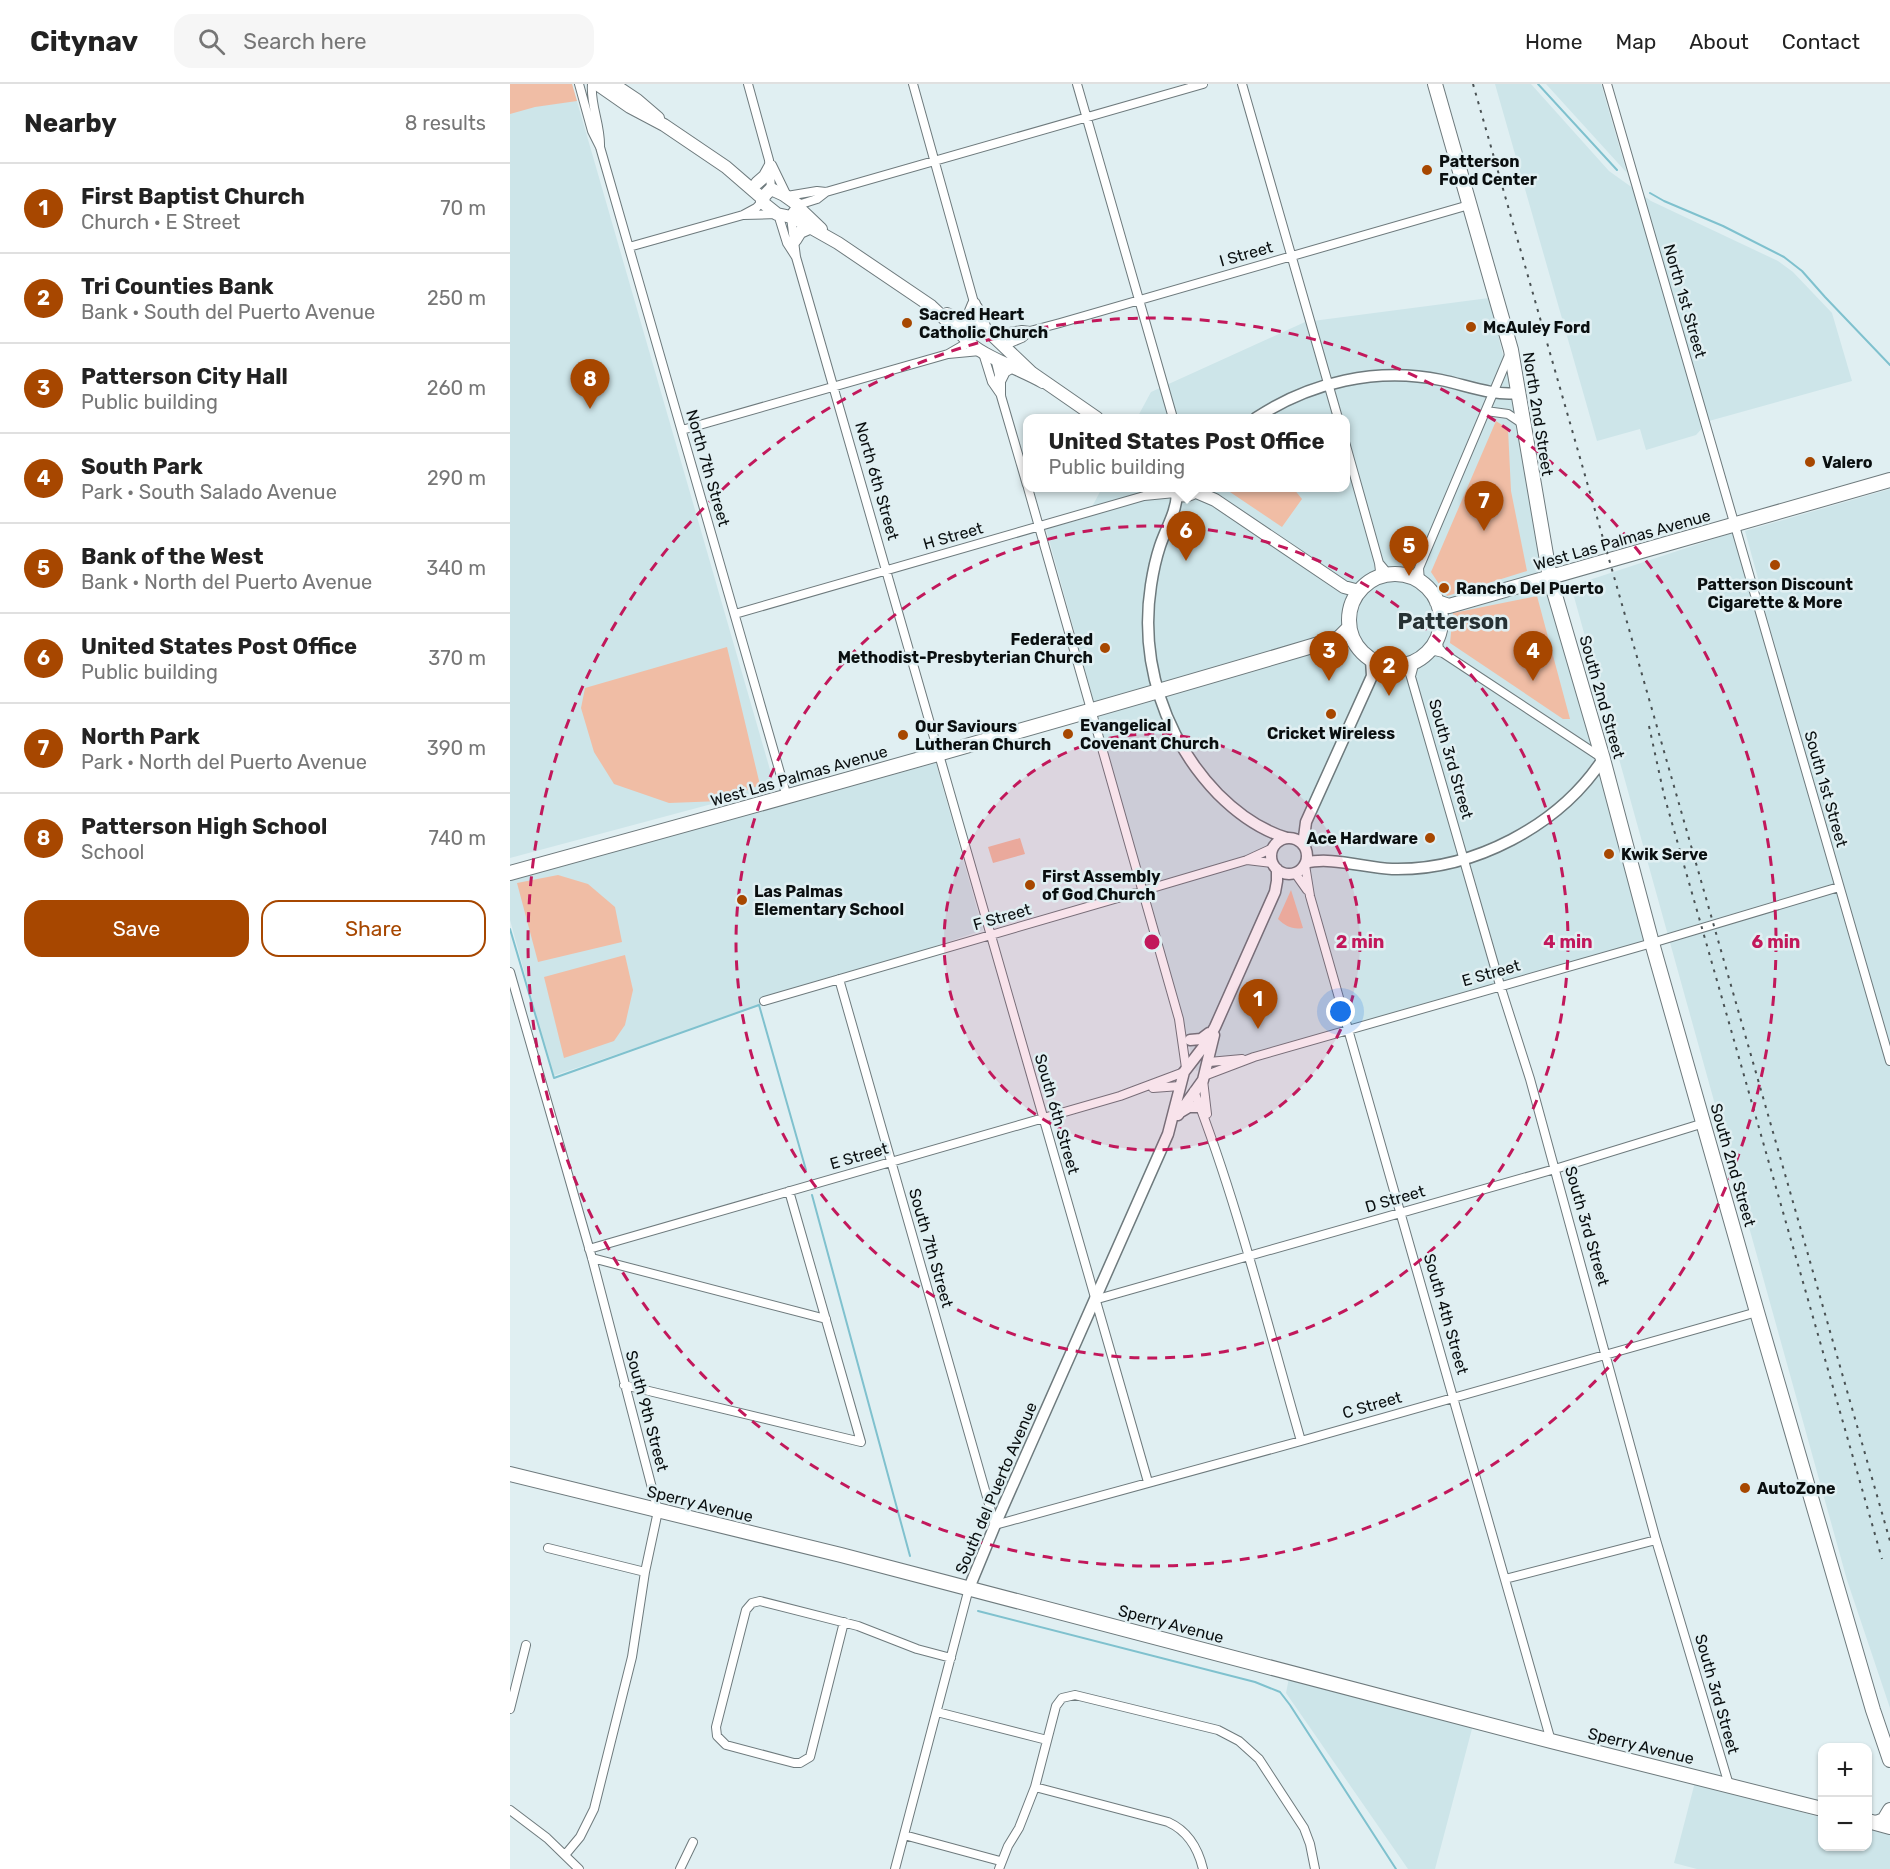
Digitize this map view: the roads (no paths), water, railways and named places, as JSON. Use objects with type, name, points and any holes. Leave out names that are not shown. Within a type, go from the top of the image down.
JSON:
[{"type":"main road","points":[[597,84],[726,167],[809,228],[838,243]]},
{"type":"main road","points":[[613,84],[646,107],[664,125]]},
{"type":"main road","name":"North 2nd Street","points":[[1435,84],[1511,350],[1550,578]]},
{"type":"main road","points":[[757,183],[765,177],[770,163]]},
{"type":"main road","points":[[726,167],[757,183],[767,195],[787,196],[789,212]]},
{"type":"main road","points":[[789,212],[931,306],[984,332],[1043,382]]},
{"type":"main road","points":[[795,240],[800,232],[809,228]]},
{"type":"main road","points":[[961,322],[969,316],[974,301]]},
{"type":"main road","points":[[931,306],[967,342],[1043,382],[1091,414]]},
{"type":"main road","points":[[1000,379],[1004,371],[1013,366]]},
{"type":"main road","name":"West Las Palmas Avenue","points":[[1442,608],[1890,480]]},
{"type":"main road","points":[[1176,492],[1183,495],[1191,492]]},
{"type":"main road","points":[[1201,492],[1356,597]]},
{"type":"main road","points":[[1416,575],[1442,608],[1437,639],[1414,660],[1385,665],[1371,659],[1354,641],[1349,627],[1349,619],[1356,597],[1383,576],[1416,575]]},
{"type":"main road","name":"South 2nd Street","points":[[1550,578],[1603,759],[1652,943],[1757,1312],[1889,1758]]},
{"type":"main road","points":[[1339,638],[1349,627]]},
{"type":"main road","name":"West Las Palmas Avenue","points":[[510,873],[940,753],[1339,638],[1354,641]]},
{"type":"main road","name":"Sperry Avenue","points":[[510,1474],[969,1588],[1551,1741],[1818,1808]]},
{"type":"main road","points":[[1872,1822],[1884,1820],[1890,1810]]},
{"type":"main road","points":[[1872,1822],[1890,1827]]},
{"type":"street","name":"North 7th Street","points":[[579,84],[592,131],[600,147],[787,796]]},
{"type":"street","name":"North 7th Street","points":[[592,84],[600,147]]},
{"type":"street","points":[[748,84],[770,163],[787,196],[817,191],[826,192]]},
{"type":"street","points":[[682,430],[948,354],[967,342],[969,334],[984,332],[913,84]]},
{"type":"street","points":[[1077,84],[1172,414]]},
{"type":"street","points":[[629,247],[743,215],[789,212],[817,199],[826,192],[1203,84]]},
{"type":"street","points":[[1242,84],[1337,414]]},
{"type":"street","name":"North 1st Street","points":[[1607,84],[1734,525]]},
{"type":"street","points":[[743,215],[767,195],[770,163]]},
{"type":"street","name":"I Street","points":[[984,332],[1030,331],[1469,205]]},
{"type":"street","points":[[789,212],[787,243],[796,257]]},
{"type":"street","name":"North 6th Street","points":[[789,212],[796,257],[940,753]]},
{"type":"street","name":"I Street","points":[[1003,346],[1022,338],[1030,331]]},
{"type":"street","points":[[948,354],[989,355],[1003,346]]},
{"type":"street","points":[[1416,575],[1511,350]]},
{"type":"street","points":[[989,355],[1000,379],[1001,396],[1023,472]]},
{"type":"street","points":[[989,355],[992,382],[1001,396]]},
{"type":"street","points":[[1263,414],[1295,396],[1328,384],[1363,377],[1413,376],[1439,379],[1494,392],[1518,393]]},
{"type":"street","points":[[1486,411],[1508,414],[1523,424]]},
{"type":"street","points":[[1350,460],[1383,576]]},
{"type":"street","points":[[1029,492],[1179,1019],[1185,1070]]},
{"type":"street","name":"H Street","points":[[1144,496],[1152,492]]},
{"type":"street","name":"H Street","points":[[735,614],[1144,496],[1168,492]]},
{"type":"street","points":[[1174,492],[1173,515],[1158,554],[1148,606],[1149,649],[1157,691],[1171,727],[1196,768],[1224,800],[1258,826],[1268,837],[1273,848]]},
{"type":"street","points":[[1173,515],[1195,492]]},
{"type":"street","name":"South 1st Street","points":[[1734,525],[1890,1061]]},
{"type":"street","points":[[1306,822],[1289,838],[1279,841],[1273,848],[1271,858],[1275,866],[1292,874],[1306,864],[1317,860],[1375,868],[1396,869],[1426,866],[1464,859],[1498,846],[1540,822],[1591,777],[1603,759],[1443,653],[1438,648],[1437,639]]},
{"type":"street","points":[[1414,660],[1435,651],[1443,653]]},
{"type":"street","points":[[1371,659],[1372,676]]},
{"type":"street","name":"South 3rd Street","points":[[1414,660],[1409,671],[1500,985],[1530,1079],[1656,1540],[1728,1785]]},
{"type":"street","points":[[1306,864],[1306,822],[1372,676],[1377,669],[1385,665]]},
{"type":"street","name":"South 6th Street","points":[[940,753],[1094,1300],[1148,1482]]},
{"type":"street","points":[[1258,826],[1289,838],[1333,861]]},
{"type":"street","name":"F Street","points":[[764,1001],[1247,860],[1273,848]]},
{"type":"street","name":"F Street","points":[[1247,860],[1275,866]]},
{"type":"street","name":"South 4th Street","points":[[1306,864],[1310,896],[1551,1741]]},
{"type":"street","name":"South del Puerto Avenue","points":[[1168,1134],[1185,1070],[1217,1022],[1275,892],[1277,881],[1275,866]]},
{"type":"street","name":"South 4th Street","points":[[1292,874],[1310,896]]},
{"type":"street","name":"South del Puerto Avenue","points":[[1275,892],[1292,874]]},
{"type":"street","name":"E Street","points":[[1204,1078],[1254,1057],[1839,887]]},
{"type":"street","name":"South 9th Street","points":[[510,972],[590,1254],[658,1511],[645,1572],[632,1656],[594,1809],[580,1837],[565,1855]]},
{"type":"street","name":"South 7th Street","points":[[839,979],[995,1525]]},
{"type":"street","points":[[1179,1019],[1197,1055],[1209,1061]]},
{"type":"street","points":[[1190,1040],[1201,1039],[1217,1022]]},
{"type":"street","name":"South del Puerto Avenue","points":[[895,1869],[969,1588],[1168,1134],[1177,1116],[1204,1078],[1217,1022]]},
{"type":"street","name":"E Street","points":[[1209,1061],[1254,1057]]},
{"type":"street","name":"E Street","points":[[590,1254],[789,1191],[1138,1090],[1185,1070]]},
{"type":"street","points":[[1204,1078],[1210,1132]]},
{"type":"street","points":[[1180,1087],[1193,1092],[1210,1132],[1301,1441]]},
{"type":"street","name":"E Street","points":[[1138,1090],[1180,1087]]},
{"type":"street","points":[[1177,1116],[1189,1107],[1200,1107]]},
{"type":"street","name":"D Street","points":[[1094,1300],[1555,1169],[1704,1123]]},
{"type":"street","points":[[624,1385],[861,1443],[789,1191]]},
{"type":"street","points":[[590,1254],[826,1319]]},
{"type":"street","name":"C Street","points":[[995,1525],[1757,1312]]},
{"type":"street","points":[[1505,1579],[1656,1540]]},
{"type":"street","points":[[548,1548],[645,1572]]},
{"type":"street","points":[[844,1622],[812,1755],[805,1762],[794,1763],[726,1745],[717,1736],[716,1727],[746,1610],[752,1603],[760,1601],[844,1622],[877,1632],[917,1649],[951,1658]]},
{"type":"street","points":[[510,1709],[526,1645]]},
{"type":"street","points":[[904,1835],[999,1865],[1035,1787],[1056,1706],[1062,1698],[1075,1695],[1218,1730],[1239,1741],[1259,1759],[1304,1828],[1315,1869]]},
{"type":"street","points":[[937,1712],[1047,1740]]},
{"type":"street","points":[[1035,1787],[1177,1826],[1189,1837],[1202,1865]]},
{"type":"street","points":[[510,1810],[579,1869]]},
{"type":"street","points":[[680,1869],[693,1842]]},
{"type":"waterway","points":[[1538,84],[1617,170]]},
{"type":"waterway","points":[[1650,193],[1784,257],[1802,271],[1890,365]]},
{"type":"waterway","points":[[510,929],[554,1078],[759,1005],[806,1170]]},
{"type":"waterway","points":[[812,1195],[910,1556]]},
{"type":"waterway","points":[[978,1611],[1255,1682],[1280,1692],[1396,1869]]},
{"type":"railway","points":[[1473,84],[1890,1541]]},
{"type":"railway","points":[[1649,726],[1664,795],[1882,1559]]},
{"type":"place","name":"Patterson Food Center","points":[[1427,170]]},
{"type":"place","name":"Sacred Heart Catholic Church","points":[[907,323]]},
{"type":"place","name":"McAuley Ford","points":[[1471,327]]},
{"type":"place","name":"Patterson High School","points":[[590,409]]},
{"type":"place","name":"Valero","points":[[1810,462]]},
{"type":"place","name":"North Park","points":[[1484,531]]},
{"type":"place","name":"United States Post Office","points":[[1186,561]]},
{"type":"place","name":"Patterson Discount Cigarette & More","points":[[1775,565]]},
{"type":"place","name":"Bank of the West","points":[[1409,576]]},
{"type":"place","name":"Rancho Del Puerto","points":[[1444,588]]},
{"type":"place","name":"Federated Methodist-Presbyterian Church","points":[[1105,648]]},
{"type":"place","name":"Patterson City Hall","points":[[1329,681]]},
{"type":"place","name":"South Park","points":[[1533,681]]},
{"type":"place","name":"Tri Counties Bank","points":[[1389,696]]},
{"type":"place","name":"Cricket Wireless","points":[[1331,714]]},
{"type":"place","name":"Evangelical Covenant Church","points":[[1068,734]]},
{"type":"place","name":"Our Saviours Lutheran Church","points":[[903,735]]},
{"type":"place","name":"Ace Hardware","points":[[1430,838]]},
{"type":"place","name":"Kwik Serve","points":[[1609,854]]},
{"type":"place","name":"First Assembly of God Church","points":[[1030,885]]},
{"type":"place","name":"Las Palmas Elementary School","points":[[742,900]]},
{"type":"place","name":"First Baptist Church","points":[[1258,1029]]},
{"type":"place","name":"AutoZone","points":[[1745,1488]]},
{"type":"district","name":"Patterson","points":[[1453,621]]}]
